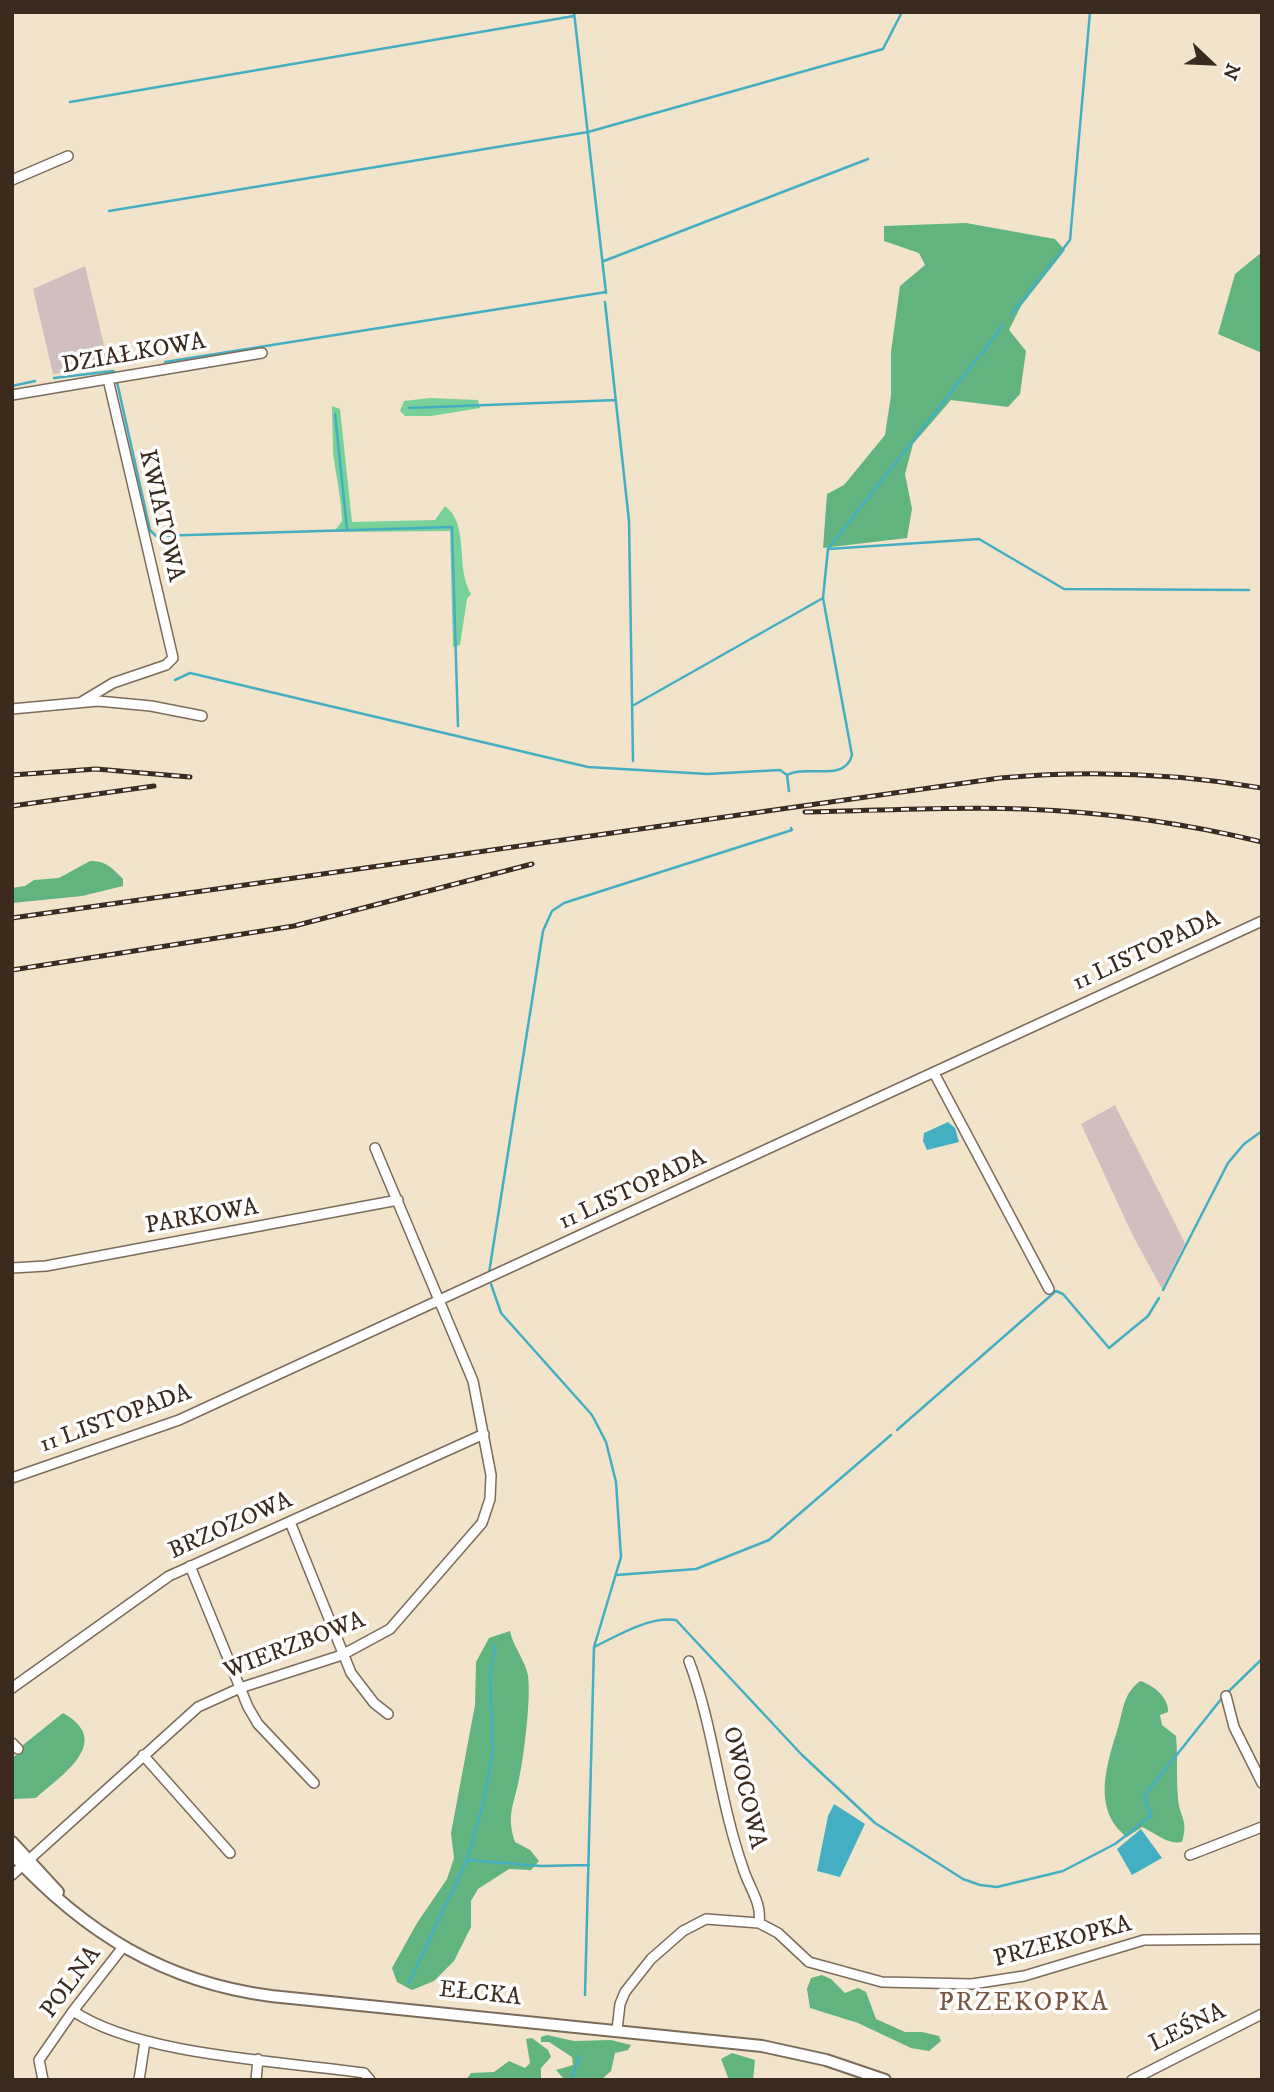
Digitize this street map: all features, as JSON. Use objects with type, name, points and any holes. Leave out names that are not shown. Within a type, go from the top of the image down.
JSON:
[{"type":"main road","name":"EŁCKA","points":[[12,1842],[25,1862],[66,1908],[124,1947],[184,1976],[249,1993],[780,2049],[826,2060],[885,2080]]},
{"type":"main road","name":"EŁCKA","points":[[12,1854],[25,1862]]},
{"type":"street","points":[[12,180],[68,156]]},
{"type":"street","name":"DZIAŁKOWA","points":[[12,395],[262,353]]},
{"type":"street","name":"KWIATOWA","points":[[83,701],[114,683],[171,662],[173,658],[108,379]]},
{"type":"street","points":[[12,709],[83,701],[151,706],[202,716]]},
{"type":"street","name":"11 LISTOPADA","points":[[12,1478],[179,1420],[1262,920]]},
{"type":"street","points":[[934,1073],[1049,1289]]},
{"type":"street","name":"WIERZBOWA","points":[[12,1875],[191,1712],[240,1688],[342,1655],[390,1629],[482,1523],[492,1489],[484,1434],[469,1366],[375,1148]]},
{"type":"street","name":"PARKOWA","points":[[12,1268],[46,1266],[398,1200]]},
{"type":"street","name":"BRZOZOWA","points":[[12,1688],[155,1584],[484,1434]]},
{"type":"street","points":[[290,1522],[342,1655],[359,1685],[388,1714]]},
{"type":"street","points":[[190,1566],[240,1688],[258,1724],[314,1783]]},
{"type":"street","name":"OWOCOWA","points":[[689,1661],[704,1700],[734,1842],[761,1910],[759,1923]]},
{"type":"street","points":[[1226,1696],[1234,1727],[1262,1783]]},
{"type":"street","points":[[143,1755],[230,1853]]},
{"type":"street","points":[[1189,1854],[1262,1827]]},
{"type":"street","name":"PRZEKOPKA","points":[[617,2030],[625,1992],[669,1941],[706,1919],[759,1923],[778,1933],[809,1962],[882,1982],[972,1984],[1024,1976],[1144,1940],[1262,1939]]},
{"type":"street","name":"POLNA","points":[[43,2080],[39,2060],[73,2011],[124,1947]]},
{"type":"street","points":[[73,2011],[95,2023],[145,2041],[364,2073],[370,2078]]},
{"type":"street","name":"LEŚNA","points":[[1132,2080],[1262,2014]]},
{"type":"street","points":[[139,2080],[145,2041]]},
{"type":"street","points":[[256,2080],[258,2059]]},
{"type":"shaded area","points":[[85,266],[109,366],[53,374],[33,289]]},
{"type":"shaded area","points":[[1115,1105],[1185,1243],[1162,1289],[1132,1234],[1081,1124]]},
{"type":"green space","points":[[966,223],[1055,239],[1065,250],[1021,306],[1009,330],[1026,351],[1020,394],[1008,407],[951,400],[913,444],[905,474],[912,509],[907,538],[823,548],[827,494],[844,485],[885,435],[891,395],[891,352],[900,286],[925,265],[919,253],[884,241],[884,226]]},
{"type":"green space","points":[[1262,252],[1262,353],[1218,334],[1235,274]]},
{"type":"green space","points":[[430,398],[478,400],[480,408],[431,416],[405,416],[400,411],[404,401]]},
{"type":"green space","points":[[332,406],[340,409],[352,522],[435,520],[445,506],[453,514],[460,535],[466,584],[471,594],[467,599],[460,645],[453,647],[450,531],[334,532],[342,521],[333,453]]},
{"type":"green space","points":[[90,861],[109,866],[123,879],[123,886],[82,896],[12,903],[12,888],[25,886],[34,880],[59,878]]},
{"type":"green space","points":[[510,1631],[527,1670],[529,1686],[525,1742],[512,1810],[512,1833],[515,1842],[530,1850],[539,1861],[531,1870],[509,1869],[478,1889],[471,1901],[471,1927],[454,1961],[434,1981],[412,1990],[397,1982],[392,1968],[417,1923],[447,1879],[454,1858],[451,1833],[475,1705],[476,1662],[489,1638]]},
{"type":"green space","points":[[1140,1681],[1150,1685],[1166,1701],[1168,1712],[1160,1715],[1162,1725],[1176,1736],[1178,1798],[1184,1823],[1182,1842],[1166,1840],[1142,1827],[1127,1837],[1116,1825],[1105,1799],[1110,1754],[1125,1701]]},
{"type":"green space","points":[[63,1713],[78,1724],[84,1735],[84,1747],[78,1758],[36,1798],[14,1799],[12,1757],[21,1753],[23,1745]]},
{"type":"green space","points":[[822,1975],[831,1979],[845,1993],[858,1988],[866,1992],[876,2019],[905,2032],[939,2036],[941,2041],[929,2051],[911,2048],[858,2023],[810,2008],[807,1989],[811,1978]]},
{"type":"green space","points":[[547,2035],[574,2041],[611,2040],[631,2045],[628,2050],[615,2053],[611,2071],[601,2080],[565,2080],[556,2070],[573,2065],[572,2057],[549,2042],[541,2042],[541,2037]]},
{"type":"green space","points":[[532,2038],[548,2050],[551,2057],[541,2068],[541,2080],[466,2080],[471,2073],[494,2072],[509,2061],[525,2068],[530,2063],[526,2039]]},
{"type":"green space","points":[[732,2053],[755,2060],[753,2080],[729,2080],[721,2059]]},
{"type":"water","points":[[948,1122],[955,1128],[959,1142],[927,1150],[923,1141],[924,1133]]},
{"type":"water","points":[[834,1804],[865,1824],[840,1877],[817,1871],[828,1816]]},
{"type":"water","points":[[1141,1829],[1162,1858],[1132,1875],[1117,1849]]},
{"type":"waterway","points":[[574,12],[606,293]]},
{"type":"waterway","points":[[109,211],[588,132],[883,49],[902,12]]},
{"type":"waterway","points":[[1012,314],[1070,240],[1090,12]]},
{"type":"waterway","points":[[70,102],[574,16]]},
{"type":"waterway","points":[[604,261],[868,159]]},
{"type":"waterway","points":[[165,362],[606,292]]},
{"type":"waterway","points":[[605,302],[629,521],[633,761]]},
{"type":"waterway","points":[[175,680],[190,673],[588,767],[707,774],[780,770],[787,775],[842,768],[852,755],[823,598],[828,549],[1003,326]]},
{"type":"waterway","points":[[54,378],[113,371],[115,373]]},
{"type":"waterway","points":[[12,386],[35,381]]},
{"type":"waterway","points":[[117,382],[150,530],[156,536],[452,527],[458,726]]},
{"type":"waterway","points":[[409,408],[616,400]]},
{"type":"waterway","points":[[335,414],[347,529]]},
{"type":"waterway","points":[[828,549],[979,539],[1064,589],[1249,590]]},
{"type":"waterway","points":[[634,705],[823,598]]},
{"type":"waterway","points":[[787,775],[789,791]]},
{"type":"waterway","points":[[489,1273],[543,931],[552,911],[564,903],[792,830],[791,828]]},
{"type":"waterway","points":[[1163,1290],[1228,1163],[1244,1144],[1262,1131]]},
{"type":"waterway","points":[[491,1284],[501,1313],[592,1415],[606,1442],[616,1482],[621,1557],[594,1647],[585,1995]]},
{"type":"waterway","points":[[897,1430],[1056,1291],[1063,1294],[1109,1348],[1148,1316],[1159,1298]]},
{"type":"waterway","points":[[616,1575],[696,1569],[769,1540],[891,1435]]},
{"type":"waterway","points":[[594,1647],[644,1624],[676,1620],[802,1755],[875,1823],[963,1879],[997,1887],[1063,1871],[1115,1844],[1151,1816],[1144,1796],[1222,1698]]},
{"type":"waterway","points":[[409,1983],[467,1860],[483,1805],[493,1751],[490,1677],[495,1646]]},
{"type":"waterway","points":[[1229,1691],[1262,1659]]},
{"type":"waterway","points":[[467,1860],[541,1866],[589,1865]]},
{"type":"waterway","points":[[571,2080],[580,2056]]},
{"type":"railway","points":[[12,775],[96,769],[190,777]]},
{"type":"railway","points":[[12,918],[1000,778],[1131,774],[1262,788]]},
{"type":"railway","points":[[12,806],[154,786]]},
{"type":"railway","points":[[805,812],[969,808],[1054,810],[1174,824],[1262,842]]},
{"type":"railway","points":[[12,970],[294,926],[532,864]]},
{"type":"district","name":"PRZEKOPKA","points":[[1024,2005]]}]
